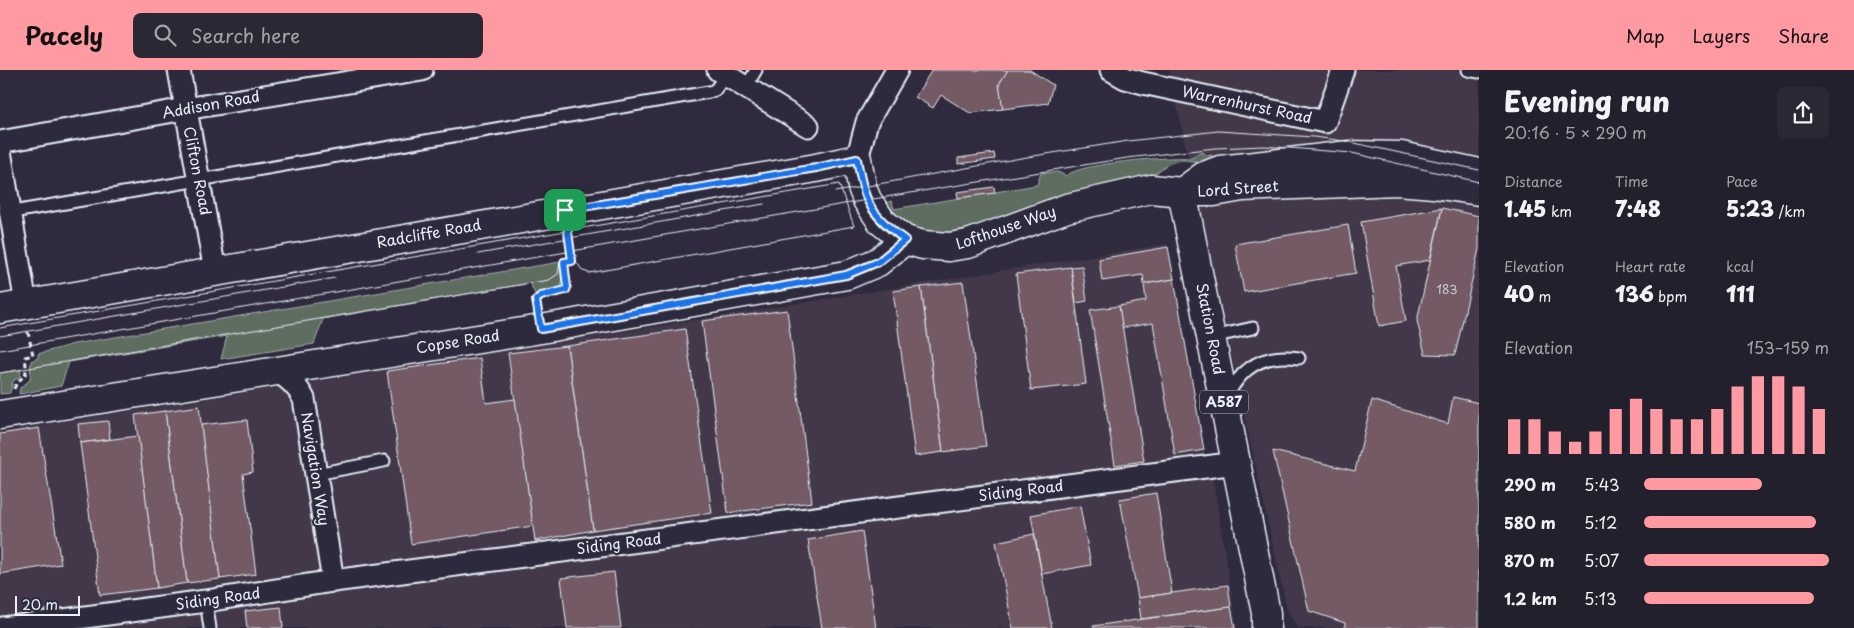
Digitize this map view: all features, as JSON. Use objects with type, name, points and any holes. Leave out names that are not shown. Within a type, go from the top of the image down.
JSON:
[{"type":"street","name":"Clifton Road","points":[[179,70],[215,271]]},
{"type":"street","name":"Addison Road","points":[[0,142],[422,70]]},
{"type":"street","name":"Lofthouse Way","points":[[897,70],[867,122],[857,159],[862,187],[874,211],[882,222],[905,240],[924,245],[949,247],[968,244],[1066,208],[1151,189],[1182,192]]},
{"type":"street","name":"Warrenhurst Road","points":[[1111,70],[1126,78],[1145,77],[1325,122],[1343,70]]},
{"type":"street","points":[[722,72],[751,79],[808,126]]},
{"type":"street","points":[[0,151],[16,306]]},
{"type":"street","name":"Lord Street","points":[[1182,192],[1204,176],[1220,170],[1325,156],[1401,156],[1479,174]]},
{"type":"street","name":"Radcliffe Road","points":[[16,306],[857,159]]},
{"type":"street","name":"Lord Street","points":[[1182,192],[1214,192],[1242,187],[1398,181],[1479,191]]},
{"type":"street","name":"Station Road","points":[[1182,192],[1269,623]]},
{"type":"street","name":"Copse Road","points":[[8,413],[541,329],[846,275],[878,262],[905,240]]},
{"type":"street","name":"Navigation Way","points":[[274,370],[289,378],[299,389],[304,399],[333,581]]},
{"type":"street","name":"Siding Road","points":[[3,628],[206,601],[333,581],[1236,463]]},
{"type":"lane","points":[[1468,70],[1479,72]]},
{"type":"lane","points":[[5,213],[709,92],[715,90],[722,72]]},
{"type":"lane","points":[[1212,338],[1253,328]]},
{"type":"lane","points":[[1224,403],[1232,387],[1245,371],[1271,357],[1280,355],[1299,358]]},
{"type":"lane","points":[[316,474],[384,461]]},
{"type":"lane","points":[[206,601],[210,628]]},
{"type":"path","points":[[541,329],[536,300],[541,296],[566,290],[567,287],[564,262],[572,261],[565,210]]},
{"type":"path","points":[[8,413],[15,386],[25,377],[27,372],[25,357],[33,355],[16,306]]},
{"type":"shaded area","points":[[1169,70],[1479,70],[1479,628],[1298,628],[1287,610]]},
{"type":"shaded area","points":[[1167,244],[1204,450],[1213,480],[1237,628],[0,628],[0,432]]},
{"type":"green space","points":[[1203,152],[1207,156],[1212,155],[1213,164],[1187,160],[1174,161],[1153,176],[974,230],[937,234],[905,225],[886,203],[892,201],[894,209],[1037,185],[1041,173],[1058,172],[1066,176],[1074,171],[1088,167],[1147,159],[1193,158],[1194,155]]},
{"type":"green space","points":[[560,262],[563,283],[561,288],[535,294],[530,283],[323,319],[314,344],[221,359],[227,336],[69,362],[61,386],[19,394],[20,388],[30,380],[31,361],[38,358],[38,354],[74,344]]},
{"type":"green space","points":[[21,370],[20,377],[13,381],[10,393],[0,394],[0,373]]},
{"type":"building","points":[[932,70],[1008,70],[999,84],[1003,109],[970,113],[941,95],[933,108],[915,97]]},
{"type":"building","points":[[1008,70],[1030,70],[1053,85],[1048,103],[1003,109],[999,84]]},
{"type":"building","points":[[994,153],[995,159],[958,164],[958,158]]},
{"type":"building","points":[[994,187],[995,193],[958,198],[957,192]]},
{"type":"building","points":[[1442,208],[1479,216],[1479,249],[1455,355],[1425,354],[1417,321]]},
{"type":"building","points":[[1442,208],[1430,260],[1396,266],[1406,321],[1379,326],[1361,222]]},
{"type":"building","points":[[1348,225],[1356,273],[1244,292],[1235,244]]},
{"type":"building","points":[[1168,247],[1174,279],[1144,284],[1143,275],[1102,281],[1099,259]]},
{"type":"building","points":[[1082,266],[1087,301],[1076,303],[1071,267]]},
{"type":"building","points":[[1071,267],[1086,384],[1031,390],[1016,274]]},
{"type":"building","points":[[1174,279],[1204,450],[1175,455],[1153,323],[1122,328],[1119,306],[1146,301],[1144,284]]},
{"type":"building","points":[[963,282],[986,446],[943,452],[921,287]]},
{"type":"building","points":[[921,287],[943,452],[915,456],[893,291]]},
{"type":"building","points":[[1119,306],[1144,461],[1115,465],[1090,310]]},
{"type":"building","points":[[787,310],[812,502],[728,513],[702,321]]},
{"type":"building","points":[[685,329],[712,513],[593,530],[567,346]]},
{"type":"building","points":[[567,346],[593,530],[535,541],[508,353]]},
{"type":"building","points":[[480,358],[486,403],[515,399],[533,526],[411,544],[387,371]]},
{"type":"building","points":[[1453,397],[1479,403],[1479,628],[1345,628],[1345,623],[1309,611],[1273,451],[1355,471],[1372,400],[1448,424]]},
{"type":"building","points":[[199,406],[220,579],[187,583],[165,411]]},
{"type":"building","points":[[165,411],[187,583],[157,588],[135,415]]},
{"type":"building","points":[[247,420],[253,472],[243,474],[256,574],[220,579],[201,425]]},
{"type":"building","points":[[108,421],[110,439],[80,443],[78,424]]},
{"type":"building","points":[[39,428],[61,564],[0,574],[0,434]]},
{"type":"building","points":[[138,436],[157,588],[100,595],[80,443]]},
{"type":"building","points":[[1156,493],[1172,593],[1138,598],[1120,499]]},
{"type":"building","points":[[1080,506],[1091,565],[1042,574],[1031,515]]},
{"type":"building","points":[[862,531],[876,628],[822,628],[808,540]]},
{"type":"building","points":[[1034,534],[1052,628],[1013,628],[996,542]]},
{"type":"building","points":[[614,572],[621,628],[567,628],[561,578]]},
{"type":"building","points":[[1228,585],[1231,607],[1141,619],[1138,598]]},
{"type":"building","points":[[281,607],[283,628],[247,628],[245,611]]},
{"type":"building","points":[[1231,607],[1235,628],[1094,628],[1093,626]]},
{"type":"tram line","points":[[835,192],[1021,158],[1128,141],[1218,131],[1314,137],[1345,141],[1479,170]]},
{"type":"tram line","points":[[0,350],[867,200],[1127,158],[1215,148],[1264,146],[1352,153],[1479,182]]},
{"type":"tram line","points":[[0,328],[839,184],[854,226],[589,273],[583,271],[574,259],[560,262],[558,274],[549,280],[0,373]]},
{"type":"tram line","points":[[478,254],[764,204]]},
{"type":"tram line","points":[[0,336],[335,278]]},
{"type":"route","points":[[857,159],[862,187],[867,200],[882,222],[905,240],[878,262],[846,275],[541,329],[536,300],[541,296],[566,290],[567,287],[564,262],[572,261],[565,210],[816,168],[857,159]]}]
